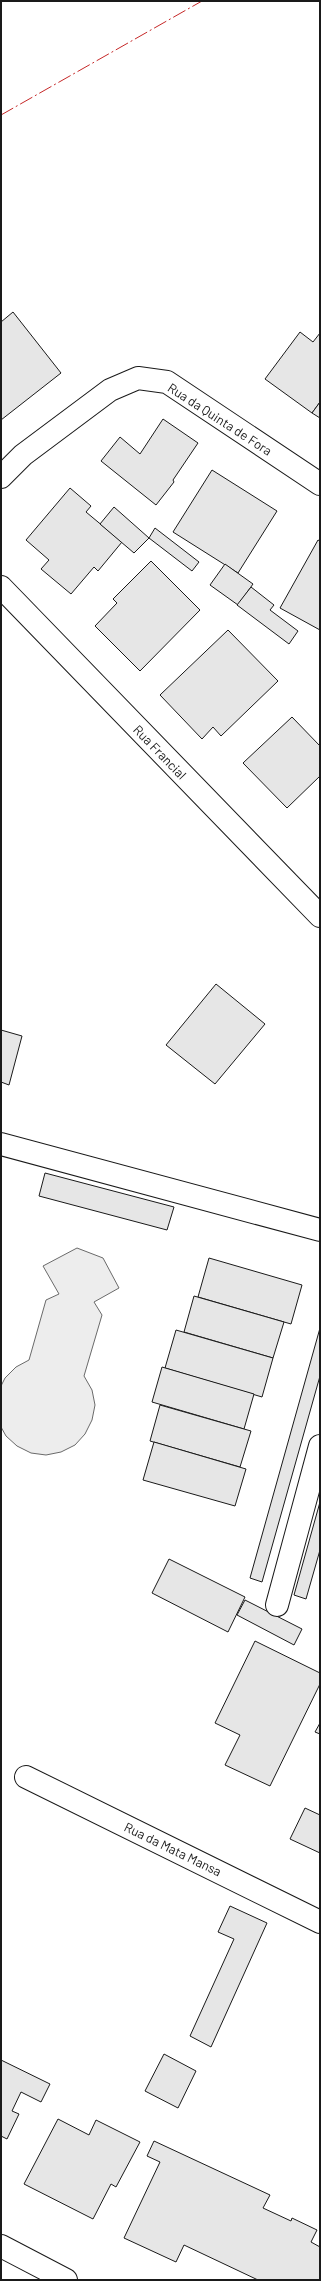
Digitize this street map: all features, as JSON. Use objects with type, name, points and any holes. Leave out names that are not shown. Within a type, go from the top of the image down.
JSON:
[{"type":"street","name":"Rua da Quinta de Fora","points":[[1,477],[23,456],[110,390],[138,378],[167,382],[320,484]]},
{"type":"street","name":"Rua Francial","points":[[1,588],[320,916]]},
{"type":"street","points":[[1,1144],[320,1230]]},
{"type":"street","points":[[277,1605],[320,1446]]},
{"type":"street","name":"Rua da Mata Mansa","points":[[26,1777],[320,1922]]},
{"type":"street","points":[[1,2246],[66,2280]]},
{"type":"shaded area","points":[[77,1248],[103,1258],[119,1288],[94,1302],[102,1315],[84,1376],[92,1390],[95,1405],[92,1420],[85,1434],[75,1445],[61,1452],[46,1455],[31,1453],[17,1446],[6,1436],[1,1427],[1,1386],[5,1378],[16,1367],[29,1360],[46,1300],[59,1294],[43,1266]]},
{"type":"building","points":[[13,312],[61,373],[1,420],[1,322]]},
{"type":"building","points":[[300,332],[313,342],[320,333],[320,402],[312,413],[265,379]]},
{"type":"building","points":[[320,402],[320,418],[312,413]]},
{"type":"building","points":[[163,419],[198,443],[173,480],[174,482],[156,505],[101,461],[120,437],[140,454]]},
{"type":"building","points":[[212,470],[277,511],[238,573],[173,532]]},
{"type":"building","points":[[70,488],[91,506],[86,512],[122,542],[98,571],[94,567],[71,594],[41,569],[49,560],[26,540]]},
{"type":"building","points":[[114,507],[149,538],[134,553],[100,524]]},
{"type":"building","points":[[155,528],[199,562],[192,571],[149,538]]},
{"type":"building","points":[[318,540],[320,541],[320,630],[280,608]]},
{"type":"building","points":[[151,561],[200,610],[140,671],[95,626],[117,603],[113,599]]},
{"type":"building","points":[[225,564],[253,584],[238,605],[210,585]]},
{"type":"building","points":[[251,587],[274,605],[270,610],[298,631],[289,644],[237,605]]},
{"type":"building","points":[[228,630],[278,681],[221,736],[213,727],[202,739],[160,695]]},
{"type":"building","points":[[292,717],[320,746],[320,776],[287,808],[243,763]]},
{"type":"building","points":[[216,984],[265,1024],[215,1084],[166,1045]]},
{"type":"building","points":[[1,1030],[22,1036],[9,1085],[1,1082]]},
{"type":"building","points":[[45,1173],[174,1207],[167,1230],[39,1196]]},
{"type":"building","points":[[209,1258],[302,1285],[291,1324],[198,1297]]},
{"type":"building","points":[[194,1296],[284,1322],[273,1358],[184,1332]]},
{"type":"building","points":[[320,1328],[320,1376],[262,1582],[250,1578]]},
{"type":"building","points":[[176,1330],[273,1358],[262,1397],[165,1368]]},
{"type":"building","points":[[162,1367],[254,1394],[244,1429],[152,1402]]},
{"type":"building","points":[[160,1405],[251,1431],[240,1467],[150,1441]]},
{"type":"building","points":[[154,1442],[246,1469],[235,1506],[143,1480]]},
{"type":"building","points":[[320,1502],[320,1550],[306,1599],[294,1595]]},
{"type":"building","points":[[169,1559],[245,1597],[228,1632],[152,1593]]},
{"type":"building","points":[[245,1600],[302,1629],[294,1645],[237,1615]]},
{"type":"building","points":[[255,1641],[320,1673],[320,1684],[270,1786],[225,1765],[240,1735],[215,1723]]},
{"type":"building","points":[[320,1723],[320,1734],[315,1732]]},
{"type":"building","points":[[305,1808],[320,1815],[320,1853],[290,1839]]},
{"type":"building","points":[[230,1906],[267,1923],[211,2047],[190,2036],[234,1939],[218,1932]]},
{"type":"building","points":[[164,2054],[196,2071],[178,2108],[145,2091]]},
{"type":"building","points":[[1,2060],[50,2084],[41,2102],[21,2092],[12,2111],[19,2114],[7,2139],[1,2136]]},
{"type":"building","points":[[58,2119],[89,2135],[96,2120],[140,2142],[116,2187],[111,2184],[93,2219],[24,2184]]},
{"type":"building","points":[[154,2141],[270,2195],[263,2208],[291,2221],[292,2218],[317,2230],[311,2242],[320,2247],[320,2280],[258,2280],[184,2245],[176,2262],[124,2238],[160,2162],[147,2156]]},
{"type":"power","points":[[1,115],[202,1]]}]
